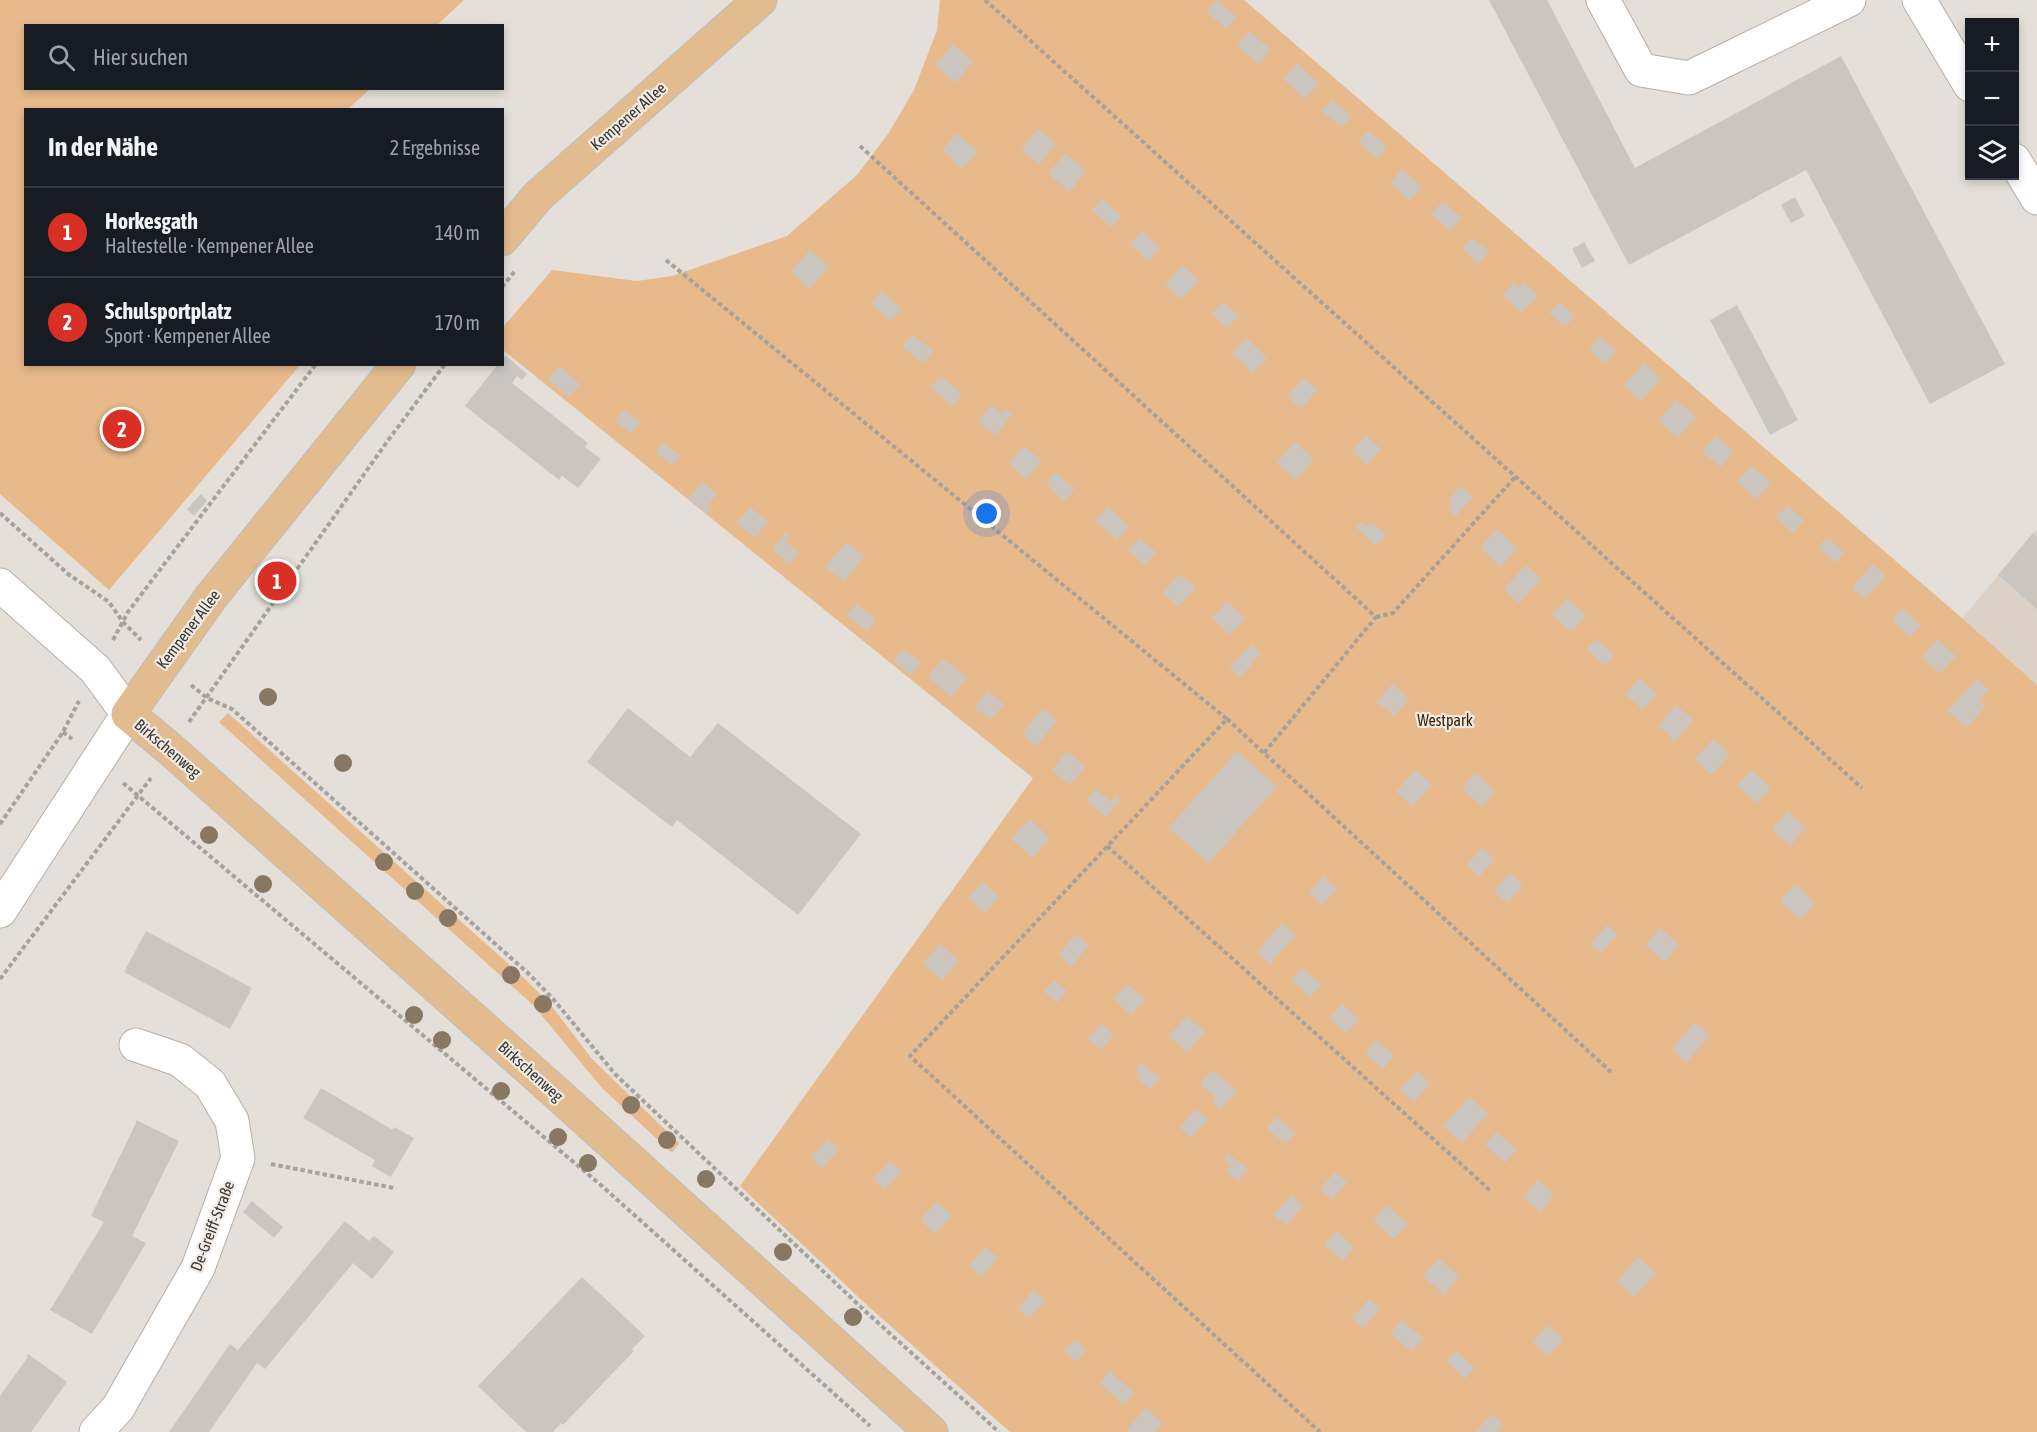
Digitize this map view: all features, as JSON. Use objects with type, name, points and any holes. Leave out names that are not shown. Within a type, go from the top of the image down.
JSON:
[{"type":"main road","name":"Kempener Allee","points":[[504,237],[538,196],[747,4]]},
{"type":"main road","name":"Kempener Allee","points":[[128,714],[211,597],[397,366]]},
{"type":"main road","name":"Birkschenweg","points":[[128,714],[544,1082],[931,1432]]},
{"type":"street","points":[[1604,0],[1641,70],[1689,78],[1849,0]]},
{"type":"street","points":[[1919,0],[1965,77]]},
{"type":"street","points":[[2019,168],[2037,198]]},
{"type":"street","points":[[0,585],[95,669],[128,714]]},
{"type":"street","name":"Kempener Allee","points":[[0,911],[128,714]]},
{"type":"street","name":"De-Greiff-Straße","points":[[96,1432],[118,1408],[198,1268],[238,1158],[232,1121],[210,1084],[180,1060],[136,1045]]},
{"type":"path","points":[[985,0],[1862,788]]},
{"type":"path","points":[[860,146],[1376,617]]},
{"type":"path","points":[[666,260],[1227,719],[1611,1072]]},
{"type":"path","points":[[0,513],[68,574],[109,602],[123,622],[128,612],[314,366]]},
{"type":"path","points":[[444,366],[389,439],[207,698],[232,710],[528,973],[554,1000],[615,1074],[865,1311],[999,1432]]},
{"type":"path","points":[[1264,753],[1376,617],[1394,613],[1516,476]]},
{"type":"path","points":[[1227,719],[910,1056],[1320,1432]]},
{"type":"path","points":[[0,824],[63,732]]},
{"type":"path","points":[[0,979],[138,796],[602,1186],[876,1432]]},
{"type":"path","points":[[1107,846],[1492,1192]]},
{"type":"path","points":[[238,1158],[394,1188]]},
{"type":"shaded area","points":[[2037,530],[2037,685],[1962,618]]},
{"type":"green space","points":[[0,0],[464,0],[438,24],[24,24],[24,90],[369,90],[349,108],[24,108],[24,366],[299,366],[109,590],[0,494]]},
{"type":"green space","name":"Westpark","points":[[940,0],[1244,0],[2037,685],[2037,1432],[1010,1432],[868,1306],[740,1186],[1033,778],[504,351],[504,326],[552,270],[637,281],[672,276],[787,236],[857,175],[888,134],[914,90],[937,30]]},
{"type":"green space","points":[[228,713],[522,976],[550,1004],[592,1059],[679,1143],[672,1153],[602,1088],[533,1005],[219,722]]},
{"type":"building","points":[[1217,0],[1236,17],[1226,29],[1206,11]]},
{"type":"building","points":[[1489,0],[1547,0],[1635,168],[1841,56],[2005,364],[1930,404],[1806,170],[1629,265]]},
{"type":"building","points":[[1250,31],[1271,50],[1258,64],[1237,45]]},
{"type":"building","points":[[953,44],[973,62],[955,83],[935,65]]},
{"type":"building","points":[[1298,63],[1319,84],[1304,99],[1283,79]]},
{"type":"building","points":[[1332,100],[1351,116],[1342,127],[1322,111]]},
{"type":"building","points":[[1038,129],[1056,144],[1039,164],[1021,149]]},
{"type":"building","points":[[1368,131],[1387,147],[1377,159],[1358,142]]},
{"type":"building","points":[[957,133],[978,152],[962,169],[942,150]]},
{"type":"building","points":[[1066,153],[1086,172],[1069,192],[1048,173]]},
{"type":"building","points":[[1402,169],[1422,187],[1410,201],[1390,183]]},
{"type":"building","points":[[1795,197],[1805,216],[1791,223],[1781,205]]},
{"type":"building","points":[[1102,198],[1121,216],[1111,227],[1092,210]]},
{"type":"building","points":[[1443,201],[1462,218],[1450,231],[1431,214]]},
{"type":"building","points":[[1142,231],[1160,248],[1149,261],[1129,244]]},
{"type":"building","points":[[1472,237],[1489,252],[1478,264],[1462,249]]},
{"type":"building","points":[[1584,242],[1595,261],[1582,268],[1572,249]]},
{"type":"building","points":[[810,250],[829,267],[809,289],[790,271]]},
{"type":"building","points":[[1182,266],[1199,280],[1182,299],[1165,285]]},
{"type":"building","points":[[1524,282],[1538,296],[1521,313],[1502,295],[1514,283],[1519,288]]},
{"type":"building","points":[[882,291],[901,309],[891,321],[871,303]]},
{"type":"building","points":[[1223,302],[1239,316],[1227,328],[1212,314]]},
{"type":"building","points":[[1559,302],[1575,316],[1565,327],[1549,313]]},
{"type":"building","points":[[1737,305],[1798,420],[1770,435],[1710,320]]},
{"type":"building","points":[[912,334],[933,351],[923,363],[902,347]]},
{"type":"building","points":[[1600,336],[1616,351],[1605,364],[1589,349]]},
{"type":"building","points":[[1246,338],[1267,358],[1253,373],[1232,353]]},
{"type":"building","points":[[505,355],[527,374],[522,380],[517,376],[512,383],[588,443],[585,447],[601,459],[578,488],[562,476],[559,480],[465,406],[496,366],[504,366]]},
{"type":"building","points":[[1644,363],[1661,379],[1641,401],[1624,386]]},
{"type":"building","points":[[559,366],[580,384],[569,397],[548,379]]},
{"type":"building","points":[[941,376],[962,395],[952,406],[930,387]]},
{"type":"building","points":[[1304,378],[1317,390],[1301,409],[1287,396]]},
{"type":"building","points":[[1676,400],[1696,417],[1678,438],[1658,421]]},
{"type":"building","points":[[991,405],[1002,414],[1005,409],[1012,415],[995,435],[978,421]]},
{"type":"building","points":[[623,410],[640,422],[631,434],[615,421]]},
{"type":"building","points":[[1366,435],[1381,449],[1367,465],[1352,451]]},
{"type":"building","points":[[1716,436],[1734,452],[1721,467],[1702,452]]},
{"type":"building","points":[[1295,442],[1314,460],[1296,480],[1277,463]]},
{"type":"building","points":[[663,443],[680,455],[673,465],[656,453]]},
{"type":"building","points":[[1024,446],[1042,461],[1026,479],[1009,463]]},
{"type":"building","points":[[1751,466],[1771,483],[1756,499],[1737,482]]},
{"type":"building","points":[[1056,472],[1075,489],[1064,501],[1046,483]]},
{"type":"building","points":[[702,482],[717,494],[707,506],[711,509],[707,514],[688,499]]},
{"type":"building","points":[[1461,486],[1473,497],[1456,516],[1449,511],[1453,506],[1448,501]]},
{"type":"building","points":[[201,494],[207,501],[194,516],[187,509]]},
{"type":"building","points":[[1788,505],[1804,520],[1793,533],[1776,517]]},
{"type":"building","points":[[750,507],[768,522],[755,538],[737,523]]},
{"type":"building","points":[[1108,507],[1129,526],[1117,540],[1095,521]]},
{"type":"building","points":[[1361,522],[1367,527],[1371,522],[1386,535],[1375,546],[1356,528]]},
{"type":"building","points":[[1497,529],[1517,548],[1500,567],[1480,548]]},
{"type":"building","points":[[786,532],[790,536],[786,541],[799,553],[790,564],[772,550]]},
{"type":"building","points":[[2033,533],[2037,537],[2037,609],[1998,575]]},
{"type":"building","points":[[1827,537],[1844,553],[1835,563],[1818,547]]},
{"type":"building","points":[[1140,538],[1156,552],[1145,565],[1128,550]]},
{"type":"building","points":[[846,542],[864,556],[844,582],[825,567]]},
{"type":"building","points":[[1872,564],[1886,576],[1865,599],[1852,587]]},
{"type":"building","points":[[1526,565],[1541,579],[1519,603],[1504,589]]},
{"type":"building","points":[[1180,574],[1196,588],[1178,607],[1163,593]]},
{"type":"building","points":[[1567,598],[1586,616],[1571,632],[1552,615]]},
{"type":"building","points":[[1227,601],[1245,618],[1230,635],[1212,618]]},
{"type":"building","points":[[857,604],[876,620],[867,632],[847,615]]},
{"type":"building","points":[[1903,608],[1921,626],[1910,637],[1892,619]]},
{"type":"building","points":[[1596,639],[1614,655],[1605,666],[1587,649]]},
{"type":"building","points":[[1938,639],[1956,656],[1939,674],[1922,657]]},
{"type":"building","points":[[1251,644],[1261,654],[1240,677],[1229,667]]},
{"type":"building","points":[[903,649],[921,662],[911,675],[893,661]]},
{"type":"building","points":[[943,659],[967,678],[952,697],[928,677]]},
{"type":"building","points":[[1640,678],[1657,694],[1643,710],[1625,694]]},
{"type":"building","points":[[1977,679],[1989,690],[1979,700],[1986,706],[1966,728],[1947,711]]},
{"type":"building","points":[[1392,684],[1409,699],[1394,716],[1377,702]]},
{"type":"building","points":[[988,691],[1004,704],[990,720],[974,707]]},
{"type":"building","points":[[1676,705],[1693,720],[1675,741],[1658,726]]},
{"type":"building","points":[[628,708],[690,757],[718,723],[861,834],[798,915],[677,820],[672,827],[587,762]]},
{"type":"building","points":[[1043,709],[1057,721],[1036,746],[1022,734]]},
{"type":"building","points":[[1713,739],[1730,754],[1711,775],[1694,759]]},
{"type":"building","points":[[1067,751],[1085,767],[1070,785],[1052,770]]},
{"type":"building","points":[[1237,751],[1277,787],[1208,863],[1169,828]]},
{"type":"building","points":[[1415,770],[1432,785],[1412,807],[1396,792]]},
{"type":"building","points":[[1751,770],[1771,788],[1757,803],[1737,786]]},
{"type":"building","points":[[1475,773],[1495,791],[1482,806],[1462,789]]},
{"type":"building","points":[[1096,789],[1111,802],[1116,796],[1120,800],[1106,817],[1086,800]]},
{"type":"building","points":[[1787,811],[1806,828],[1790,846],[1772,830]]},
{"type":"building","points":[[1030,819],[1050,838],[1032,858],[1011,839]]},
{"type":"building","points":[[1482,848],[1495,860],[1479,877],[1467,865]]},
{"type":"building","points":[[1510,873],[1523,885],[1507,903],[1494,891]]},
{"type":"building","points":[[1323,876],[1337,888],[1322,905],[1309,893]]},
{"type":"building","points":[[983,882],[999,897],[985,913],[968,898]]},
{"type":"building","points":[[1795,884],[1815,903],[1800,920],[1780,901]]},
{"type":"building","points":[[1282,923],[1296,935],[1270,964],[1257,952]]},
{"type":"building","points":[[1607,925],[1618,934],[1601,953],[1590,944]]},
{"type":"building","points":[[1660,928],[1679,945],[1665,962],[1645,945]]},
{"type":"building","points":[[146,931],[252,988],[230,1029],[124,972]]},
{"type":"building","points":[[1076,934],[1089,946],[1071,966],[1059,954]]},
{"type":"building","points":[[940,944],[959,961],[942,980],[923,963]]},
{"type":"building","points":[[1303,968],[1322,985],[1310,997],[1291,980]]},
{"type":"building","points":[[1055,980],[1067,991],[1057,1003],[1044,992]]},
{"type":"building","points":[[1127,984],[1145,999],[1131,1015],[1114,999]]},
{"type":"building","points":[[1342,1004],[1359,1020],[1346,1034],[1329,1018]]},
{"type":"building","points":[[1187,1016],[1205,1032],[1187,1052],[1169,1036]]},
{"type":"building","points":[[1695,1022],[1710,1036],[1686,1063],[1672,1049]]},
{"type":"building","points":[[1101,1024],[1114,1035],[1101,1050],[1088,1039]]},
{"type":"building","points":[[1376,1040],[1394,1056],[1383,1069],[1365,1053]]},
{"type":"building","points":[[1141,1063],[1160,1078],[1150,1089],[1137,1078],[1141,1074],[1135,1069]]},
{"type":"building","points":[[1213,1070],[1237,1091],[1220,1110],[1212,1102],[1216,1098],[1200,1084]]},
{"type":"building","points":[[1417,1071],[1431,1084],[1414,1102],[1400,1090]]},
{"type":"building","points":[[321,1088],[393,1130],[394,1127],[414,1138],[391,1177],[372,1166],[375,1160],[303,1118]]},
{"type":"building","points":[[1469,1097],[1488,1114],[1462,1143],[1443,1126]]},
{"type":"building","points":[[1196,1109],[1208,1119],[1191,1138],[1180,1128]]},
{"type":"building","points":[[1277,1117],[1295,1133],[1285,1144],[1267,1128]]},
{"type":"building","points":[[136,1120],[179,1141],[132,1236],[146,1243],[92,1334],[50,1310],[104,1222],[91,1216]]},
{"type":"building","points":[[1496,1132],[1517,1150],[1505,1163],[1485,1145]]},
{"type":"building","points":[[828,1139],[839,1149],[822,1168],[811,1157]]},
{"type":"building","points":[[1228,1154],[1248,1169],[1238,1181],[1226,1171],[1231,1166],[1223,1160]]},
{"type":"building","points":[[890,1161],[902,1172],[885,1190],[873,1179]]},
{"type":"building","points":[[1335,1172],[1347,1182],[1332,1199],[1320,1189]]},
{"type":"building","points":[[1538,1180],[1554,1195],[1540,1212],[1523,1197]]},
{"type":"building","points":[[1291,1195],[1303,1206],[1286,1225],[1274,1215]]},
{"type":"building","points":[[252,1201],[283,1227],[274,1238],[243,1212]]},
{"type":"building","points":[[937,1202],[952,1216],[935,1234],[920,1220]]},
{"type":"building","points":[[1386,1205],[1408,1224],[1394,1239],[1373,1220]]},
{"type":"building","points":[[345,1221],[369,1241],[374,1236],[394,1252],[372,1279],[353,1263],[265,1369],[257,1363],[209,1432],[169,1432],[230,1344],[238,1350]]},
{"type":"building","points":[[1336,1231],[1355,1248],[1343,1261],[1324,1245]]},
{"type":"building","points":[[986,1247],[998,1258],[981,1277],[969,1266]]},
{"type":"building","points":[[1638,1257],[1656,1273],[1634,1297],[1617,1281]]},
{"type":"building","points":[[1439,1259],[1459,1277],[1444,1295],[1423,1276]]},
{"type":"building","points":[[582,1277],[645,1336],[632,1349],[634,1351],[563,1425],[561,1423],[553,1432],[526,1432],[478,1386]]},
{"type":"building","points":[[1033,1290],[1045,1301],[1029,1319],[1017,1309]]},
{"type":"building","points":[[1369,1299],[1380,1309],[1363,1328],[1352,1317]]},
{"type":"building","points":[[1402,1320],[1423,1338],[1412,1352],[1390,1333]]},
{"type":"building","points":[[1548,1325],[1563,1339],[1547,1356],[1533,1342]]},
{"type":"building","points":[[1075,1340],[1086,1350],[1076,1362],[1064,1351]]},
{"type":"building","points":[[1456,1351],[1475,1368],[1465,1379],[1446,1361]]},
{"type":"building","points":[[28,1354],[67,1382],[31,1432],[0,1432],[0,1396]]},
{"type":"building","points":[[1110,1371],[1134,1393],[1123,1405],[1100,1383]]},
{"type":"building","points":[[1146,1408],[1163,1423],[1155,1432],[1129,1432],[1127,1430]]},
{"type":"building","points":[[1492,1414],[1503,1425],[1497,1432],[1476,1432]]},
{"type":"place","name":"Schulsportplatz","points":[[122,429]]},
{"type":"place","name":"Horkesgath","points":[[277,581]]}]
